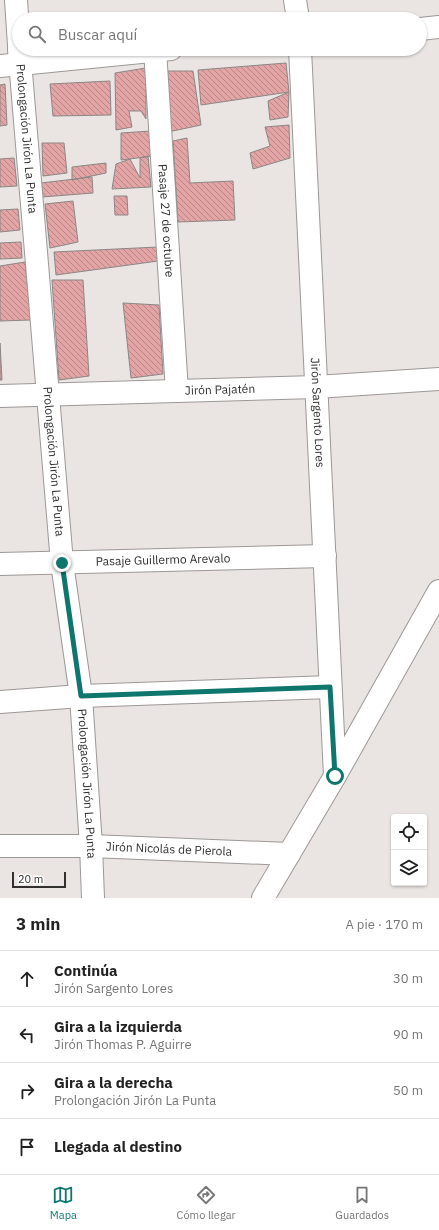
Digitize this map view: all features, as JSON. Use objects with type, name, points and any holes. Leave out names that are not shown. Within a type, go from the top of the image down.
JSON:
[{"type":"street","name":"Prolongación Jirón La Punta","points":[[16,0],[16,12]]},
{"type":"street","points":[[295,0],[297,12]]},
{"type":"street","points":[[427,28],[439,27]]},
{"type":"street","name":"Prolongación Jirón La Punta","points":[[15,56],[49,395],[62,563],[81,696],[91,846],[92,898]]},
{"type":"street","name":"Pasaje 27 de octubre","points":[[163,56],[177,391]]},
{"type":"street","name":"Jirón Sargento Lores","points":[[300,56],[335,776]]},
{"type":"street","name":"Jirón Pajatén","points":[[0,396],[316,387],[439,379]]},
{"type":"street","name":"Pasaje Guillermo Arevalo","points":[[0,564],[325,556]]},
{"type":"street","points":[[263,898],[335,776],[439,591]]},
{"type":"street","points":[[0,702],[81,696],[330,687]]},
{"type":"street","name":"Jirón Nicolás de Pierola","points":[[0,846],[91,846],[289,854]]},
{"type":"building","points":[[286,63],[289,92],[201,105],[198,70]]},
{"type":"building","points":[[146,68],[146,119],[141,111],[129,111],[132,127],[116,130],[115,73]]},
{"type":"building","points":[[165,71],[193,71],[201,125],[168,132]]},
{"type":"building","points":[[110,81],[111,115],[53,116],[50,84]]},
{"type":"building","points":[[5,84],[7,125],[0,126],[0,85]]},
{"type":"building","points":[[289,92],[288,117],[270,120],[268,101]]},
{"type":"building","points":[[289,125],[290,158],[253,169],[250,153],[270,146],[265,127]]},
{"type":"building","points":[[151,131],[153,156],[121,160],[121,133]]},
{"type":"building","points":[[187,138],[190,183],[233,181],[235,220],[178,222],[173,141]]},
{"type":"building","points":[[42,143],[64,143],[67,173],[43,176]]},
{"type":"building","points":[[148,156],[151,187],[112,189],[116,164],[130,159],[140,178],[140,158]]},
{"type":"building","points":[[14,158],[17,186],[0,187],[0,159]]},
{"type":"building","points":[[106,163],[106,173],[72,180],[72,167]]},
{"type":"building","points":[[92,177],[93,193],[42,197],[41,183]]},
{"type":"building","points":[[114,196],[127,196],[128,215],[115,215]]},
{"type":"building","points":[[73,201],[78,242],[50,248],[45,204]]},
{"type":"building","points":[[18,209],[20,230],[0,232],[0,210]]},
{"type":"building","points":[[21,242],[22,258],[0,259],[0,243]]},
{"type":"building","points":[[158,247],[158,261],[56,275],[54,252]]},
{"type":"building","points":[[25,262],[31,320],[0,321],[0,266]]},
{"type":"building","points":[[52,280],[83,280],[89,376],[59,380]]},
{"type":"building","points":[[123,303],[159,305],[163,374],[131,378]]},
{"type":"building","points":[[0,343],[2,380],[0,380]]},
{"type":"route","points":[[62,563],[81,696],[330,687],[335,776]]}]
